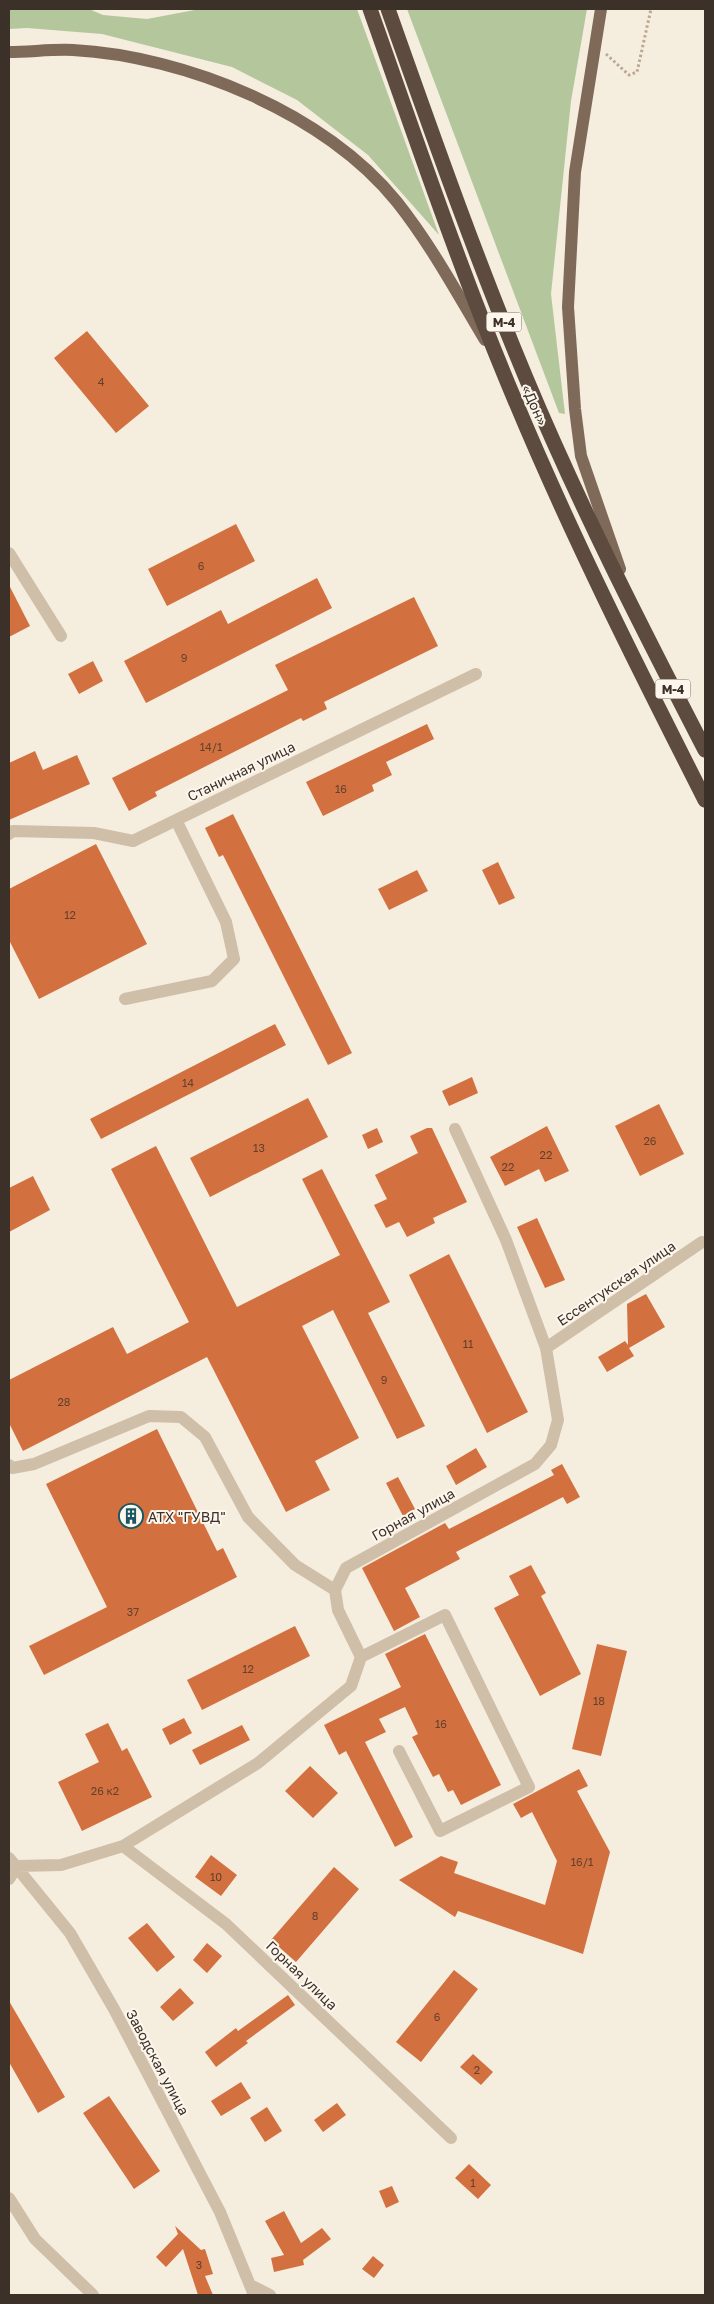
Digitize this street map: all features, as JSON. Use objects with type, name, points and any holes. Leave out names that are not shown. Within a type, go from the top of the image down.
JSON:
[{"type":"highway","name":"«Дон»","points":[[370,9],[460,263],[500,364],[601,595],[705,800]]},
{"type":"highway","name":"«Дон»","points":[[388,9],[452,190],[526,378],[642,627],[705,750]]},
{"type":"main road","points":[[601,9],[575,172],[568,307],[574,409],[581,456],[602,521],[642,627]]},
{"type":"main road","points":[[9,52],[73,50],[155,62],[233,86],[291,115],[359,162],[397,201],[432,250],[500,364]]},
{"type":"street","points":[[9,553],[61,636]]},
{"type":"street","name":"Станичная улица","points":[[9,834],[13,831],[94,833],[133,841],[476,674]]},
{"type":"street","points":[[125,999],[212,981],[234,959],[226,922],[176,820]]},
{"type":"street","name":"Горная улица","points":[[335,1590],[346,1568],[535,1464],[551,1444],[558,1420],[546,1348],[506,1240],[454,1129]]},
{"type":"street","name":"Ессентукская улица","points":[[546,1348],[702,1242]]},
{"type":"street","points":[[9,1465],[12,1468],[34,1464],[149,1416],[181,1417],[205,1437],[248,1516],[295,1565],[335,1590],[338,1610],[361,1657]]},
{"type":"street","points":[[9,1879],[13,1862],[61,1865],[123,1846],[258,1763],[351,1686],[361,1657],[445,1615],[529,1787],[440,1831],[399,1751]]},
{"type":"street","name":"Горная улица","points":[[123,1846],[226,1924],[452,2138]]},
{"type":"street","name":"Заводская улица","points":[[13,1862],[70,1933],[114,2009],[220,2212],[252,2290]]},
{"type":"street","points":[[9,2198],[35,2239],[93,2295]]},
{"type":"street","points":[[252,2290],[270,2295]]},
{"type":"path","points":[[595,44],[629,75],[638,72],[651,9]]},
{"type":"green space","points":[[9,9],[89,9],[103,15],[147,19],[200,9],[357,9],[439,235],[368,155],[297,100],[232,67],[102,34],[27,28],[9,29]]},
{"type":"green space","points":[[407,9],[587,9],[571,101],[551,294],[565,414],[559,413]]},
{"type":"building","points":[[87,331],[149,406],[116,433],[54,358]]},
{"type":"building","points":[[236,524],[255,561],[167,606],[148,569]]},
{"type":"building","points":[[317,578],[332,608],[146,703],[124,661],[221,610],[228,624]]},
{"type":"building","points":[[9,585],[30,626],[9,637]]},
{"type":"building","points":[[414,597],[438,646],[324,702],[327,709],[303,721],[301,718],[155,792],[157,796],[129,811],[112,778],[288,690],[275,665]]},
{"type":"building","points":[[93,661],[103,681],[79,694],[68,674]]},
{"type":"building","points":[[427,724],[434,739],[386,762],[392,775],[372,785],[374,791],[323,816],[306,782]]},
{"type":"building","points":[[35,751],[43,770],[77,755],[90,784],[9,820],[9,763]]},
{"type":"building","points":[[233,814],[352,1053],[328,1065],[223,855],[219,857],[205,828]]},
{"type":"building","points":[[96,844],[147,944],[39,999],[9,940],[9,889]]},
{"type":"building","points":[[498,862],[515,898],[499,905],[482,870]]},
{"type":"building","points":[[417,870],[428,891],[389,910],[378,889]]},
{"type":"building","points":[[275,1024],[286,1045],[101,1139],[90,1119]]},
{"type":"building","points":[[472,1077],[478,1093],[449,1106],[442,1091]]},
{"type":"building","points":[[308,1098],[328,1137],[210,1197],[190,1158]]},
{"type":"building","points":[[659,1104],[684,1154],[640,1176],[615,1126]]},
{"type":"building","points":[[547,1126],[569,1171],[545,1182],[539,1169],[505,1186],[490,1157]]},
{"type":"building","points":[[377,1128],[383,1142],[368,1149],[362,1135]]},
{"type":"building","points":[[427,1128],[432,1128],[467,1202],[433,1218],[435,1223],[407,1237],[399,1222],[386,1228],[374,1205],[387,1199],[375,1175],[418,1153],[410,1136]]},
{"type":"building","points":[[156,1146],[237,1307],[340,1255],[302,1179],[322,1169],[390,1302],[368,1313],[425,1426],[397,1439],[333,1310],[302,1326],[359,1438],[315,1461],[330,1490],[286,1512],[207,1357],[23,1451],[9,1423],[9,1380],[113,1327],[127,1354],[189,1322],[111,1169]]},
{"type":"building","points":[[33,1176],[50,1210],[9,1232],[9,1188]]},
{"type":"building","points":[[537,1218],[565,1280],[545,1288],[517,1227]]},
{"type":"building","points":[[449,1254],[528,1412],[487,1433],[409,1275]]},
{"type":"building","points":[[646,1294],[665,1327],[629,1348],[634,1356],[607,1372],[598,1357],[625,1341],[628,1345],[627,1304]]},
{"type":"building","name":"АТХ \"ГУВД\"","points":[[157,1429],[217,1551],[223,1548],[237,1577],[44,1675],[29,1646],[107,1607],[46,1484]]},
{"type":"building","points":[[476,1448],[487,1467],[456,1485],[446,1466]]},
{"type":"building","points":[[562,1464],[580,1497],[567,1504],[563,1497],[456,1552],[460,1559],[405,1588],[420,1617],[394,1631],[362,1568],[445,1523],[449,1529],[554,1475],[551,1470]]},
{"type":"building","points":[[398,1477],[415,1509],[403,1516],[386,1483]]},
{"type":"building","points":[[531,1565],[546,1593],[541,1596],[581,1674],[540,1696],[494,1608],[519,1595],[509,1576]]},
{"type":"building","points":[[295,1626],[310,1656],[202,1710],[187,1680]]},
{"type":"building","points":[[425,1634],[501,1785],[461,1805],[453,1790],[448,1792],[439,1774],[433,1777],[412,1737],[418,1734],[405,1707],[379,1719],[386,1732],[365,1742],[413,1837],[395,1847],[346,1751],[339,1755],[324,1725],[401,1687],[385,1654]]},
{"type":"building","points":[[597,1644],[627,1651],[601,1756],[572,1749]]},
{"type":"building","points":[[184,1718],[192,1733],[170,1745],[162,1729]]},
{"type":"building","points":[[108,1723],[122,1751],[127,1748],[152,1797],[82,1831],[58,1782],[99,1762],[85,1734]]},
{"type":"building","points":[[242,1725],[250,1740],[200,1765],[192,1750]]},
{"type":"building","points":[[310,1766],[338,1793],[313,1818],[285,1791]]},
{"type":"building","points":[[579,1769],[588,1786],[577,1791],[610,1852],[583,1954],[458,1911],[455,1917],[399,1880],[441,1856],[458,1862],[454,1873],[545,1905],[557,1861],[532,1812],[521,1818],[513,1804]]},
{"type":"building","points":[[211,1855],[237,1875],[221,1896],[195,1877]]},
{"type":"building","points":[[334,1867],[359,1889],[296,1962],[271,1940]]},
{"type":"building","points":[[147,1923],[175,1957],[157,1972],[128,1938]]},
{"type":"building","points":[[207,1943],[222,1956],[207,1973],[193,1960]]},
{"type":"building","points":[[454,1970],[478,1989],[421,2062],[396,2042]]},
{"type":"building","points":[[180,1988],[194,2003],[173,2021],[160,2007]]},
{"type":"building","points":[[288,1995],[295,2005],[246,2041],[248,2043],[216,2067],[205,2052],[236,2028],[238,2031]]},
{"type":"building","points":[[9,2001],[65,2097],[38,2113],[9,2062]]},
{"type":"building","points":[[473,2054],[493,2072],[481,2085],[460,2067]]},
{"type":"building","points":[[241,2082],[251,2098],[221,2116],[211,2101]]},
{"type":"building","points":[[109,2096],[160,2171],[134,2189],[83,2113]]},
{"type":"building","points":[[337,2103],[346,2115],[323,2132],[314,2120]]},
{"type":"building","points":[[267,2107],[282,2131],[265,2142],[250,2118]]},
{"type":"building","points":[[469,2164],[491,2185],[478,2199],[455,2178]]},
{"type":"building","points":[[392,2186],[399,2202],[386,2208],[379,2191]]},
{"type":"building","points":[[284,2211],[301,2243],[322,2228],[331,2239],[303,2260],[304,2265],[274,2272],[271,2258],[284,2255],[265,2221]]},
{"type":"building","points":[[175,2226],[201,2250],[205,2249],[213,2274],[205,2276],[213,2295],[198,2295],[183,2249],[166,2267],[156,2257],[178,2234]]},
{"type":"building","points":[[373,2256],[384,2265],[374,2278],[362,2269]]},
{"type":"place","name":"АТХ \"ГУВД\"","points":[[131,1516]]}]
